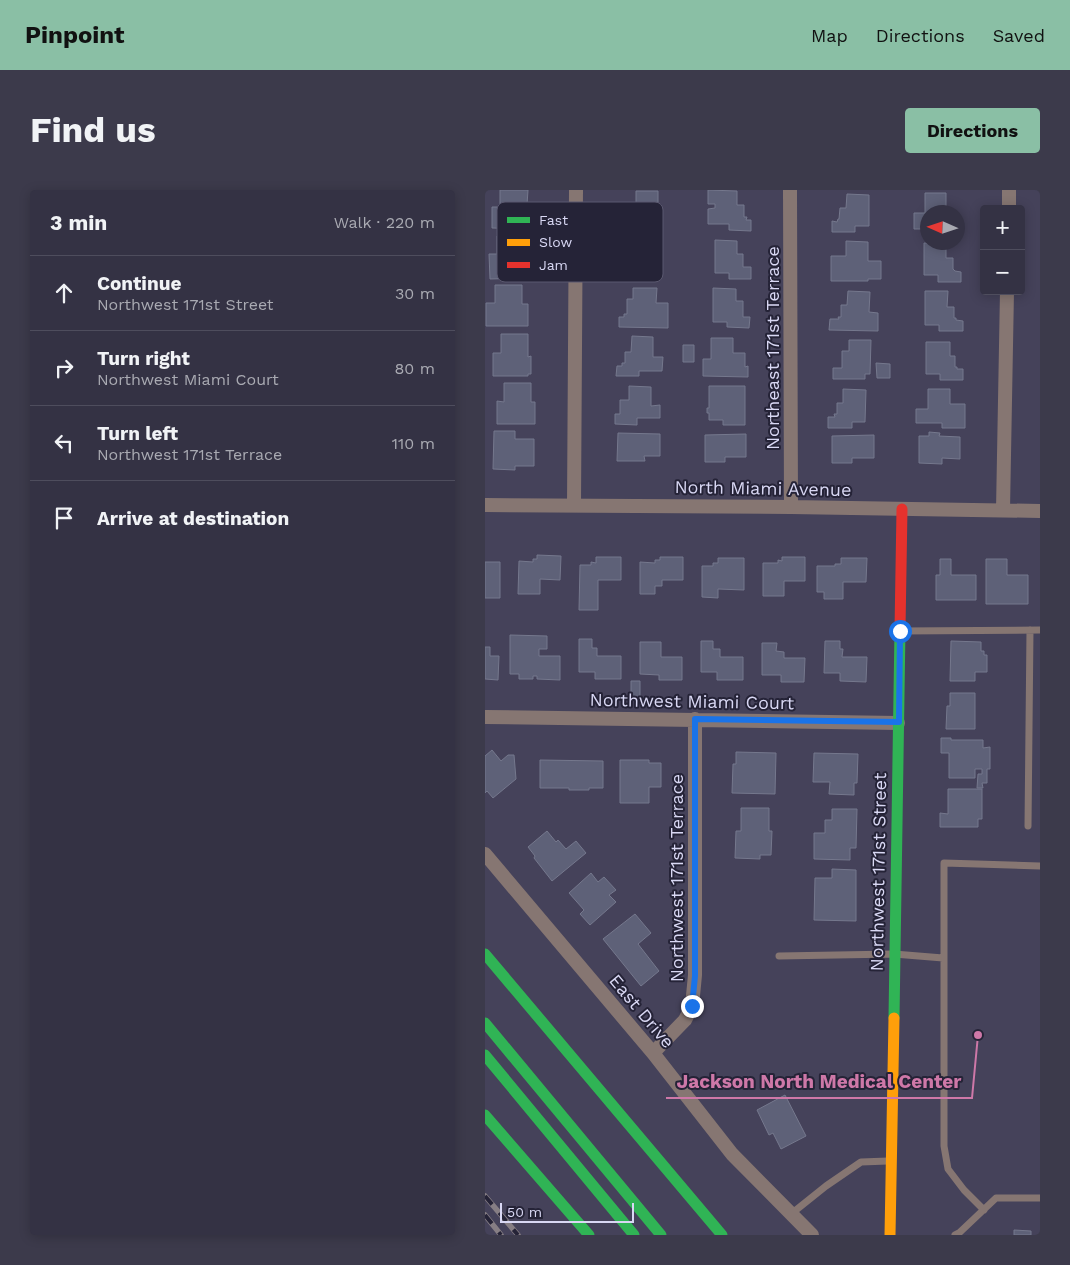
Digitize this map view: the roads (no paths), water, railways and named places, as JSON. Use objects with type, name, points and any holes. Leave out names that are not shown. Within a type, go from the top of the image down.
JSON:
[{"type":"main road","name":"Northwest 171st Street","points":[[889,1235],[902,509]]},
{"type":"main road","points":[[485,954],[722,1235]]},
{"type":"main road","points":[[485,1023],[661,1235]]},
{"type":"main road","points":[[485,1055],[634,1235]]},
{"type":"main road","points":[[485,1115],[589,1235]]},
{"type":"street","name":"Northeast 171st Terrace","points":[[790,190],[791,507]]},
{"type":"street","points":[[1009,190],[1009,205]]},
{"type":"street","points":[[574,505],[575,282]]},
{"type":"street","points":[[1003,510],[1007,295]]},
{"type":"street","name":"North Miami Avenue","points":[[485,505],[1040,510]]},
{"type":"street","name":"Northwest Miami Court","points":[[485,717],[899,722]]},
{"type":"street","name":"Northwest 171st Terrace","points":[[653,1053],[685,1020],[692,1006],[695,976],[695,719]]},
{"type":"street","name":"East Drive","points":[[485,854],[653,1053],[732,1154],[811,1235]]},
{"type":"lane","points":[[1029,826],[1030,630]]},
{"type":"lane","points":[[900,631],[1040,630]]},
{"type":"lane","points":[[984,1210],[964,1190],[948,1169],[944,1146],[944,863],[1040,866]]},
{"type":"lane","points":[[779,956],[894,954],[943,958]]},
{"type":"lane","points":[[791,1214],[826,1186],[861,1162],[891,1161]]},
{"type":"lane","points":[[958,1234],[996,1198],[1040,1198]]},
{"type":"railway","points":[[485,1196],[518,1235]]},
{"type":"railway","points":[[485,1215],[501,1235]]},
{"type":"place","name":"Jackson North Medical Center","points":[[978,1035]]}]
